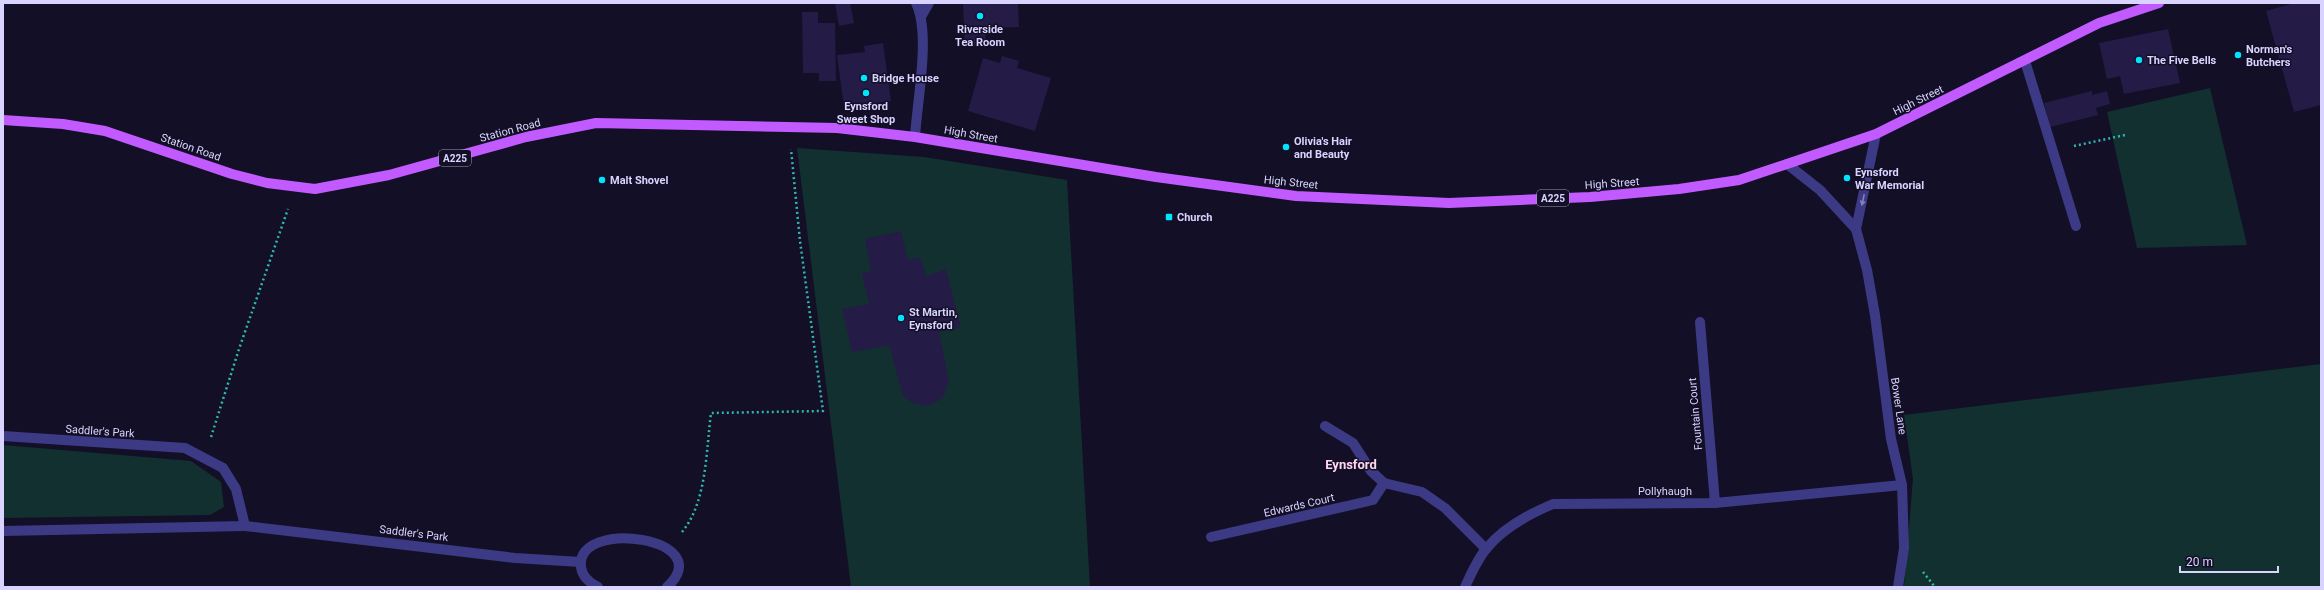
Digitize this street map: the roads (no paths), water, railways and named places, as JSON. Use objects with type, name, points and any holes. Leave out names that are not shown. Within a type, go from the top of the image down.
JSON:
[{"type":"main road","name":"High Street","points":[[915,137],[1156,177],[1296,196],[1449,203],[1590,197],[1679,189],[1739,180],[1876,134],[2099,23],[2159,3]]},
{"type":"main road","name":"Station Road","points":[[3,120],[63,124],[105,131],[232,174],[267,183],[314,188],[389,175],[526,137],[596,123],[837,128],[915,137]]},
{"type":"street","points":[[915,137],[922,66],[922,15],[916,3]]},
{"type":"street","points":[[922,15],[929,3]]},
{"type":"street","points":[[2025,60],[2076,226]]},
{"type":"street","name":"Bower Lane","points":[[1876,134],[1856,229],[1874,307],[1890,432],[1902,485],[1904,548],[1898,587]]},
{"type":"street","name":"Bower Lane","points":[[1787,164],[1820,190],[1856,229]]},
{"type":"street","name":"Fountain Court","points":[[1700,322],[1715,503]]},
{"type":"street","points":[[1325,426],[1353,443],[1371,471],[1384,484],[1422,492],[1445,508],[1486,549]]},
{"type":"street","name":"Saddler's Park","points":[[3,436],[185,448],[204,456],[223,468],[236,489],[245,526]]},
{"type":"street","name":"Edwards Court","points":[[1211,537],[1373,500],[1384,484]]},
{"type":"street","name":"Pollyhaugh","points":[[1465,587],[1486,549],[1506,530],[1531,513],[1553,504],[1715,503],[1902,485]]},
{"type":"street","name":"Saddler's Park","points":[[3,531],[245,526],[515,558],[581,562]]},
{"type":"street","points":[[598,587],[584,575],[581,562],[583,555],[589,548],[604,540],[615,539],[656,542],[671,551],[677,562],[677,573],[667,587]]},
{"type":"place","name":"Riverside Tea Room","points":[[980,16]]},
{"type":"place","name":"Norman's Butchers","points":[[2238,55]]},
{"type":"place","name":"The Five Bells","points":[[2139,60]]},
{"type":"place","name":"Bridge House","points":[[864,78]]},
{"type":"place","name":"Eynsford Sweet Shop","points":[[866,93]]},
{"type":"place","name":"Olivia's Hair and Beauty","points":[[1286,147]]},
{"type":"place","name":"Eynsford War Memorial","points":[[1847,178]]},
{"type":"place","name":"Malt Shovel","points":[[602,180]]},
{"type":"place","name":"Church","points":[[1169,217]]},
{"type":"place","name":"St Martin, Eynsford","points":[[901,318]]},
{"type":"district","name":"Eynsford","points":[[1351,464]]}]
